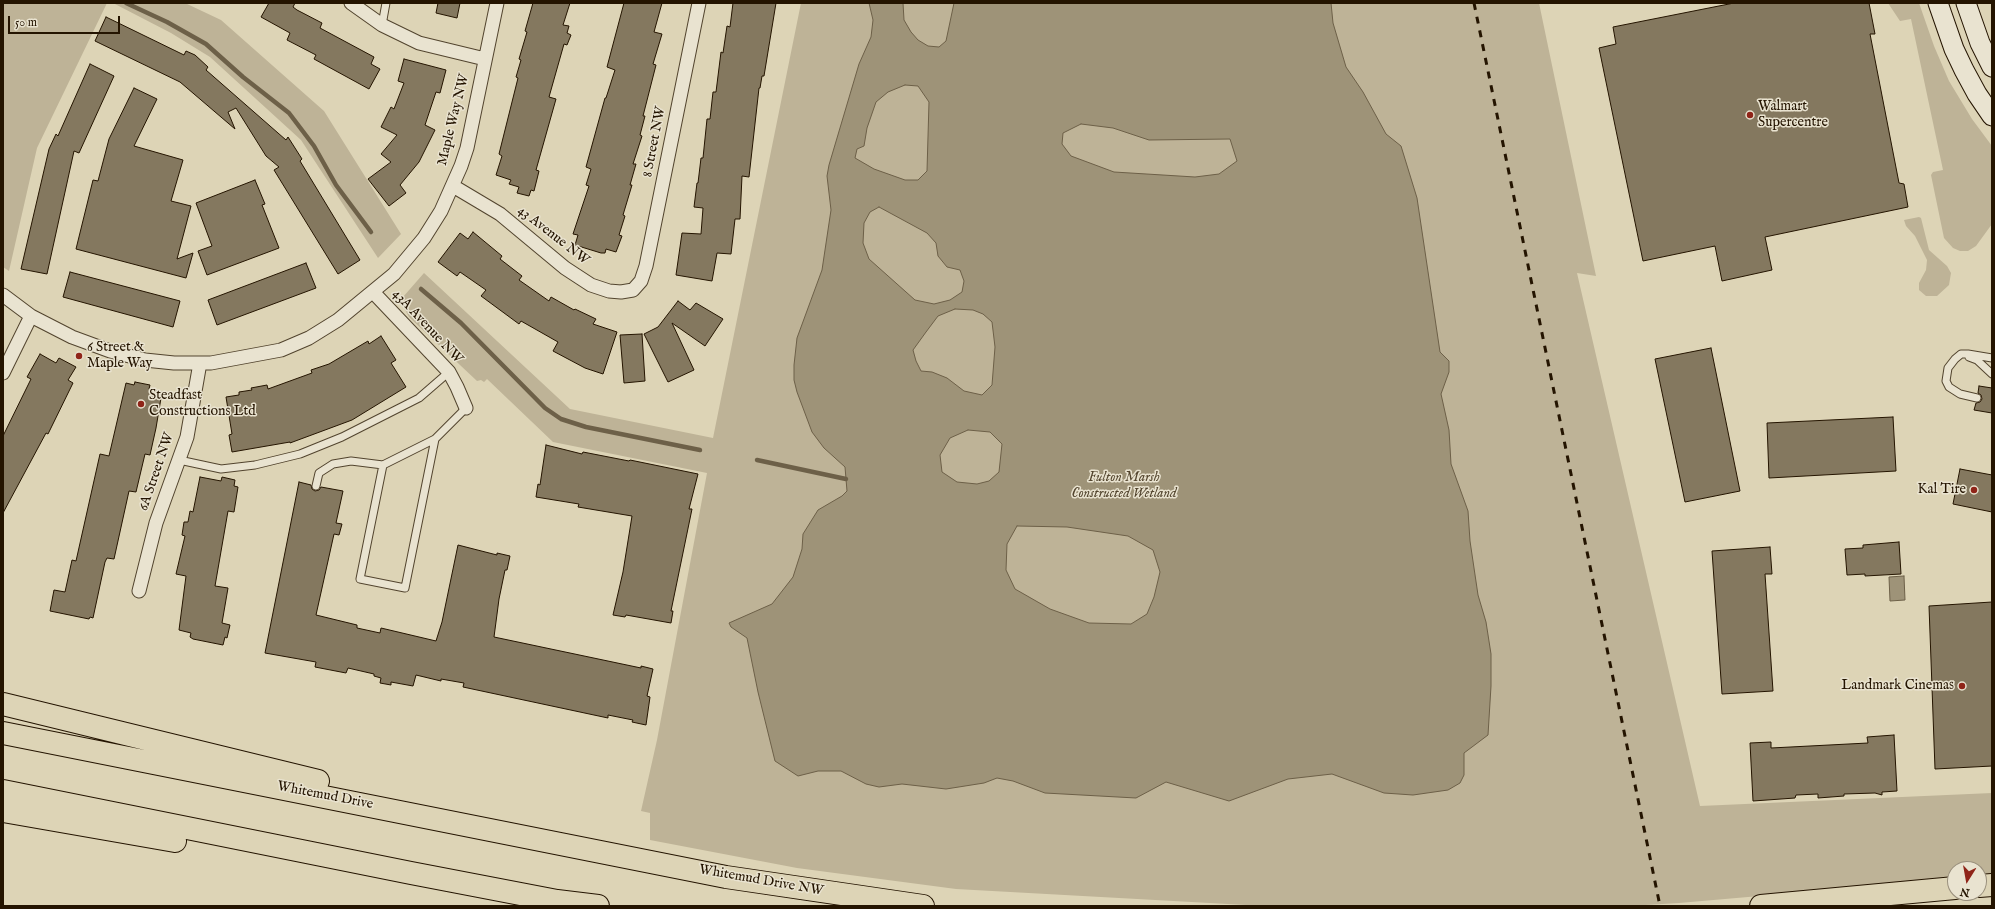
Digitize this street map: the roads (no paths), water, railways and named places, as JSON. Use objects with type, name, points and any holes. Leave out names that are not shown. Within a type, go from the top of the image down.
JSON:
[{"type":"highway","points":[[3,704],[589,848]]},
{"type":"highway","name":"Whitemud Drive","points":[[3,733],[589,848],[647,861]]},
{"type":"highway","points":[[3,791],[411,873],[557,901],[598,906]]},
{"type":"highway","points":[[3,811],[270,857],[411,873]]},
{"type":"highway","name":"Whitemud Drive NW","points":[[647,861],[741,879],[923,906]]},
{"type":"highway","points":[[1761,906],[1947,889]]},
{"type":"street","points":[[351,3],[382,25],[419,42],[485,59]]},
{"type":"street","name":"Maple Way NW","points":[[3,295],[32,316],[72,337],[110,352],[145,360],[174,363],[211,363],[245,358],[281,350],[309,338],[338,320],[394,274],[424,238],[441,211],[453,186],[467,148],[497,3]]},
{"type":"street","name":"8 Street NW","points":[[639,285],[646,266],[699,3]]},
{"type":"street","points":[[1938,3],[1954,49],[1964,70],[1992,116]]},
{"type":"street","points":[[1966,3],[1980,44],[1992,67]]},
{"type":"street","name":"43 Avenue NW","points":[[453,186],[500,214],[565,268],[591,285],[609,291],[621,292],[633,290],[639,285]]},
{"type":"street","name":"43A Avenue NW","points":[[373,292],[449,372],[458,387],[466,408]]},
{"type":"street","points":[[3,373],[32,316]]},
{"type":"street","name":"6A Street NW","points":[[139,591],[156,523],[179,460],[192,411],[200,363]]},
{"type":"lane","points":[[382,25],[386,3]]},
{"type":"lane","points":[[1976,398],[1954,392],[1947,384],[1948,368],[1958,357],[1968,354],[1992,358]]},
{"type":"lane","points":[[1958,357],[1973,358],[1992,374]]},
{"type":"lane","points":[[1982,365],[1992,366]]},
{"type":"lane","points":[[179,460],[221,469],[255,465],[300,454],[349,434],[419,398],[449,372]]},
{"type":"lane","points":[[316,486],[319,474],[333,464],[351,461],[383,465],[435,439],[466,408]]},
{"type":"lane","points":[[383,465],[360,579],[405,588],[435,439]]},
{"type":"waterway","points":[[126,3],[167,22],[206,44],[243,77],[289,113],[314,146],[336,185],[371,232]]},
{"type":"waterway","points":[[421,289],[461,323],[545,408],[561,419],[586,427],[700,450]]},
{"type":"waterway","points":[[757,460],[846,479]]},
{"type":"railway","points":[[1474,3],[1660,906]]},
{"type":"place","name":"Walmart Supercentre","points":[[1750,115]]},
{"type":"place","name":"6 Street & Maple Way","points":[[79,356]]},
{"type":"place","name":"Steadfast Constructions Ltd","points":[[141,404]]},
{"type":"place","name":"Kal Tire","points":[[1974,490]]},
{"type":"place","name":"Landmark Cinemas","points":[[1962,686]]},
{"type":"park label","name":"Fulton Marsh Constructed Wetland","points":[[1124,486]]}]
